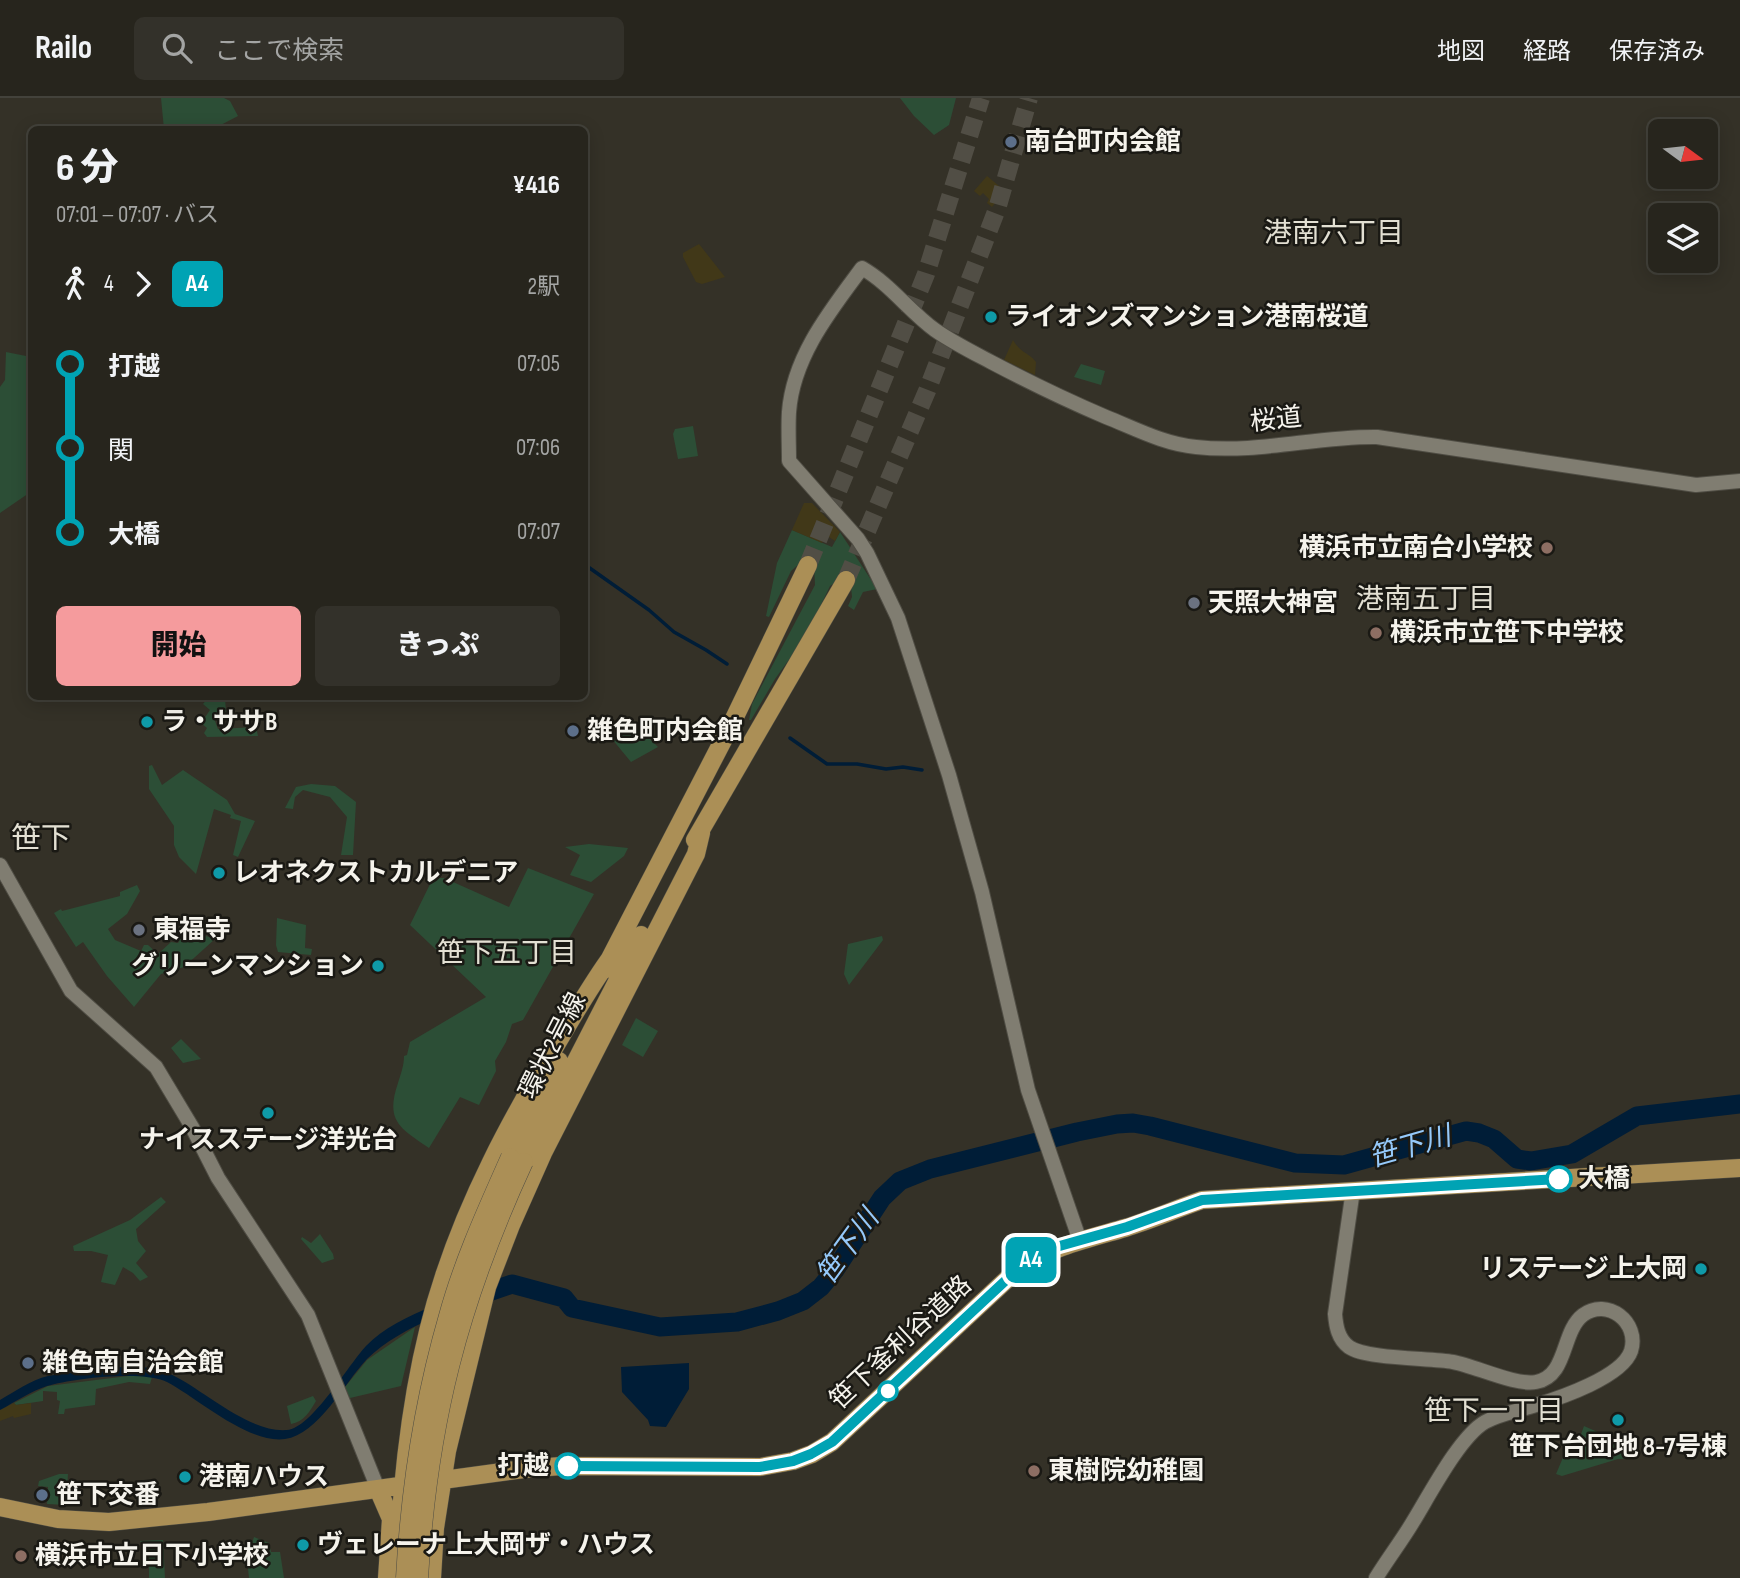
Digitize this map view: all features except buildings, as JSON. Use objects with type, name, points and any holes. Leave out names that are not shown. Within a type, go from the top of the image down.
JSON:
[{"type":"main road","name":"環状2号線","points":[[419,1578],[430,1458],[450,1360],[474,1279],[517,1160],[609,960],[704,780],[808,565]]},
{"type":"main road","name":"環状2号線","points":[[405,1578],[415,1459],[430,1385],[456,1289],[488,1206],[517,1160],[689,849],[846,580]]},
{"type":"main road","points":[[432,1578],[435,1528],[442,1481],[487,1287],[511,1225],[554,1130],[696,853],[701,832]]},
{"type":"main road","name":"環状2号線","points":[[397,1578],[400,1509],[412,1411],[444,1276],[473,1202],[509,1124],[582,998],[609,960]]},
{"type":"main road","name":"笹下釜利谷道路","points":[[0,1507],[58,1519],[109,1522],[208,1512],[524,1469],[561,1466],[777,1465],[811,1454],[832,1442],[1018,1269],[1056,1247],[1127,1227],[1202,1200],[1740,1168]]},
{"type":"main road","points":[[404,1486],[418,1476],[431,1456],[442,1433],[452,1400],[464,1382]]},
{"type":"main road","points":[[378,1489],[391,1519],[387,1578]]},
{"type":"street","name":"桜道","points":[[1080,1241],[1028,1090],[966,834],[898,618],[862,546],[789,461],[789,411],[801,364],[830,311],[862,268],[880,278],[935,330],[979,356],[1064,400],[1164,441],[1196,447],[1233,449],[1349,436],[1377,437],[1696,485],[1740,481]]},
{"type":"street","points":[[0,865],[71,991],[156,1066],[218,1178],[308,1315],[378,1489]]},
{"type":"street","points":[[1353,1190],[1335,1314],[1337,1332],[1349,1347],[1370,1354],[1455,1362],[1529,1382],[1544,1379],[1556,1368],[1577,1322],[1591,1311],[1601,1310],[1620,1315],[1630,1326],[1633,1343],[1629,1357],[1618,1368],[1587,1385],[1536,1406],[1495,1418],[1477,1428],[1376,1578]]},
{"type":"green space","points":[[161,98],[224,98],[230,101],[238,116],[219,126],[164,126]]},
{"type":"green space","points":[[900,98],[956,98],[949,125],[934,135]]},
{"type":"green space","points":[[6,352],[28,356],[28,494],[0,513],[0,387],[5,380]]},
{"type":"green space","points":[[1081,364],[1105,371],[1101,385],[1074,377]]},
{"type":"green space","points":[[693,426],[698,456],[678,459],[673,434],[675,429]]},
{"type":"green space","points":[[792,530],[832,547],[840,532],[877,589],[863,592],[854,610],[848,606],[852,597],[851,587],[839,580],[830,586],[806,636],[749,720],[752,704],[815,585],[814,565],[799,564],[791,571],[769,617],[766,616],[777,563]]},
{"type":"green space","points":[[206,700],[225,700],[226,713],[218,712],[215,721],[218,729],[256,727],[258,736],[207,737],[204,733],[207,728],[201,723],[210,710],[203,704]]},
{"type":"green space","points":[[637,726],[658,747],[631,762],[612,739]]},
{"type":"green space","points":[[152,765],[162,785],[183,770],[227,800],[235,814],[255,821],[238,857],[233,855],[241,821],[214,809],[196,874],[179,857],[174,845],[174,826],[149,789],[149,766]]},
{"type":"green space","points":[[311,784],[335,786],[356,802],[353,855],[341,855],[347,817],[330,797],[303,790],[295,797],[293,809],[285,808],[296,787]]},
{"type":"green space","points":[[589,844],[628,848],[624,856],[591,882],[570,875],[580,855],[565,847]]},
{"type":"green space","points":[[528,868],[594,894],[523,1020],[512,1024],[495,1061],[496,1071],[479,1105],[460,1097],[429,1148],[403,1129],[394,1115],[394,1096],[404,1056],[407,1055],[410,1042],[486,997],[410,925],[433,878],[444,878],[509,907]]},
{"type":"green space","points":[[137,885],[140,891],[127,914],[108,929],[115,940],[141,951],[144,945],[148,945],[158,954],[171,942],[178,943],[185,932],[182,927],[185,920],[190,921],[188,930],[215,939],[184,967],[161,974],[134,1007],[107,976],[83,942],[76,947],[54,913],[61,909],[62,911],[120,896],[120,892]]},
{"type":"green space","points":[[277,918],[306,925],[305,948],[312,949],[311,955],[278,952]]},
{"type":"green space","points":[[882,936],[883,940],[849,985],[844,974],[848,944]]},
{"type":"green space","points":[[636,1018],[658,1031],[643,1057],[622,1045]]},
{"type":"green space","points":[[181,1039],[201,1059],[183,1063],[171,1048]]},
{"type":"green space","points":[[161,1197],[166,1202],[136,1229],[138,1241],[146,1251],[136,1263],[148,1277],[140,1281],[123,1267],[115,1285],[101,1282],[108,1255],[74,1251],[73,1246],[130,1220]]},
{"type":"green space","points":[[320,1234],[334,1259],[322,1263],[301,1239],[302,1237],[311,1243]]},
{"type":"green space","points":[[415,1327],[401,1386],[350,1398],[345,1387],[367,1360]]},
{"type":"green space","points":[[136,1375],[152,1377],[150,1384],[129,1382],[96,1389],[95,1405],[65,1409],[64,1414],[58,1414],[60,1401],[57,1400],[57,1392],[43,1391],[43,1401],[16,1405],[14,1403],[48,1386]]},
{"type":"green space","points":[[313,1396],[316,1401],[309,1412],[300,1421],[291,1424],[287,1406]]},
{"type":"green space","points":[[1584,1426],[1638,1450],[1636,1458],[1618,1459],[1562,1476],[1556,1474],[1573,1434],[1580,1437]]},
{"type":"green space","points":[[59,1474],[68,1474],[66,1505],[47,1504],[48,1487],[38,1486],[39,1481]]},
{"type":"green space","points":[[254,1537],[269,1543],[271,1552],[280,1552],[284,1578],[249,1578],[246,1550],[251,1546]]},
{"type":"green space","points":[[163,1540],[165,1578],[149,1578],[149,1554],[140,1541]]},
{"type":"sand","points":[[987,176],[1005,191],[992,207],[983,193],[980,196],[974,191]]},
{"type":"sand","points":[[699,244],[725,277],[702,284],[696,282],[683,253]]},
{"type":"sand","points":[[1013,340],[1036,362],[1035,375],[1004,360]]},
{"type":"sand","points":[[804,503],[812,503],[840,532],[835,541],[826,535],[822,543],[792,530]]},
{"type":"sand","points":[[14,1403],[31,1403],[31,1414],[0,1421],[0,1410]]},
{"type":"water","points":[[510,1280],[504,1291],[414,1327],[381,1347],[367,1359],[320,1418],[309,1428],[285,1439],[255,1435],[224,1419],[167,1382],[142,1376],[108,1376],[59,1383],[35,1391],[0,1410],[0,1400],[42,1378],[104,1369],[142,1367],[166,1372],[178,1378],[245,1419],[273,1429],[287,1430],[297,1427],[318,1408],[358,1355],[380,1334],[434,1306]]},
{"type":"water","points":[[689,1363],[689,1389],[666,1427],[650,1426],[648,1420],[622,1392],[621,1367]]},
{"type":"waterway","points":[[588,567],[649,610],[674,632],[727,664]]},
{"type":"waterway","points":[[790,738],[827,764],[922,770]]},
{"type":"waterway","name":"笹下川","points":[[483,1294],[512,1284],[564,1298],[572,1308],[660,1327],[737,1322],[803,1301],[821,1287],[882,1198],[900,1181],[930,1169],[1117,1124],[1150,1126],[1295,1163],[1344,1165],[1466,1131],[1494,1139],[1517,1159],[1531,1161],[1572,1154],[1637,1116],[1740,1104]]},
{"type":"tunnel","points":[[808,565],[926,274],[981,98]]},
{"type":"tunnel","points":[[846,580],[927,391],[997,209],[1029,98]]},
{"type":"bus line","name":"A4","points":[[568,1466],[760,1467],[793,1461],[811,1454],[832,1442],[864,1414],[1018,1269],[1032,1259],[1056,1247],[1127,1227],[1202,1200],[1559,1179]]},
{"type":"place","name":"南台町内会館","points":[[1011,142]]},
{"type":"place","name":"ライオンズマンション港南桜道","points":[[991,317]]},
{"type":"place","name":"横浜市立南台小学校","points":[[1547,548]]},
{"type":"place","name":"天照大神宮","points":[[1194,603]]},
{"type":"place","name":"横浜市立笹下中学校","points":[[1376,633]]},
{"type":"place","name":"ラ・ササB","points":[[147,722]]},
{"type":"place","name":"雑色町内会館","points":[[573,731]]},
{"type":"place","name":"レオネクストカルデニア","points":[[219,873]]},
{"type":"place","name":"東福寺","points":[[139,930]]},
{"type":"place","name":"グリーンマンション","points":[[378,966]]},
{"type":"place","name":"ナイスステージ洋光台","points":[[268,1113]]},
{"type":"place","name":"大橋","points":[[1559,1179]]},
{"type":"place","name":"リステージ上大岡","points":[[1701,1269]]},
{"type":"place","name":"雑色南自治会館","points":[[28,1363]]},
{"type":"place","name":"笹下台団地 8-7号棟","points":[[1618,1420]]},
{"type":"place","name":"打越","points":[[568,1466]]},
{"type":"place","name":"東樹院幼稚園","points":[[1034,1471]]},
{"type":"place","name":"港南ハウス","points":[[185,1477]]},
{"type":"place","name":"笹下交番","points":[[42,1495]]},
{"type":"place","name":"ヴェレーナ上大岡ザ・ハウス","points":[[303,1545]]},
{"type":"place","name":"横浜市立日下小学校","points":[[21,1556]]},
{"type":"district","name":"港南六丁目","points":[[1334,233]]},
{"type":"district","name":"港南五丁目","points":[[1426,599]]},
{"type":"district","name":"笹下","points":[[41,839]]},
{"type":"district","name":"笹下五丁目","points":[[507,953]]},
{"type":"district","name":"笹下一丁目","points":[[1494,1411]]}]
